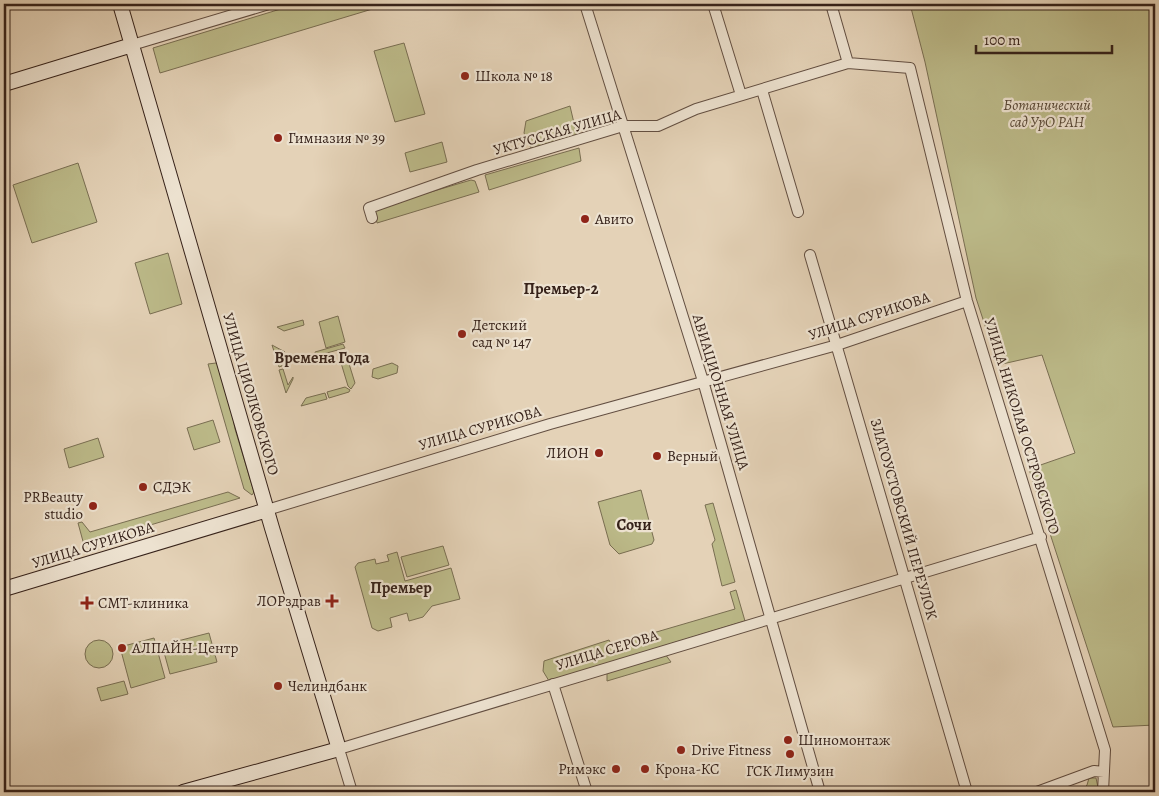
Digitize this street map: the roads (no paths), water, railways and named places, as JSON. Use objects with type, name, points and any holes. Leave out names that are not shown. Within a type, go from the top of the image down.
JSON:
[{"type":"street","name":"УЛИЦА ЦИОЛКОВСКОГО","points":[[120,4],[267,510],[352,792]]},
{"type":"street","points":[[4,84],[269,4]]},
{"type":"street","name":"АВИАЦИОННАЯ УЛИЦА","points":[[585,4],[703,381],[820,792]]},
{"type":"street","points":[[713,4],[741,95]]},
{"type":"street","points":[[831,4],[848,63]]},
{"type":"street","name":"УКТУССКАЯ УЛИЦА","points":[[372,218],[369,208],[477,170],[623,126],[658,126],[696,109],[848,63],[910,68]]},
{"type":"street","name":"УЛИЦА НИКОЛАЯ ОСТРОВСКОГО","points":[[910,68],[967,301],[1105,750],[1103,792]]},
{"type":"street","points":[[762,90],[798,212]]},
{"type":"street","name":"ЗЛАТОУСТОВСКИЙ ПЕРЕУЛОК","points":[[810,255],[967,792]]},
{"type":"street","name":"УЛИЦА СУРИКОВА","points":[[4,589],[441,456],[703,381],[837,345],[967,301]]},
{"type":"street","name":"УЛИЦА СЕРОВА","points":[[183,792],[339,749],[1041,537]]},
{"type":"street","points":[[553,684],[587,792]]},
{"type":"street","points":[[1037,792],[1094,771],[1104,772]]},
{"type":"place","name":"Школа № 18","points":[[465,76]]},
{"type":"place","name":"Гимназия № 39","points":[[278,138]]},
{"type":"place","name":"Авито","points":[[585,219]]},
{"type":"place","name":"Детский сад № 147","points":[[462,334]]},
{"type":"place","name":"ЛИОН","points":[[599,453]]},
{"type":"place","name":"Верный","points":[[657,456]]},
{"type":"place","name":"СДЭК","points":[[143,487]]},
{"type":"place","name":"PRBeauty studio","points":[[93,506]]},
{"type":"place","name":"ЛОРздрав","points":[[332,601]]},
{"type":"place","name":"СМТ-клиника","points":[[87,603]]},
{"type":"place","name":"АЛПАЙН-Центр","points":[[122,648]]},
{"type":"place","name":"Челиндбанк","points":[[278,686]]},
{"type":"place","name":"Шиномонтаж","points":[[788,740]]},
{"type":"place","name":"Drive Fitness","points":[[681,750]]},
{"type":"place","name":"ГСК Лимузин","points":[[790,754]]},
{"type":"place","name":"Римэкс","points":[[616,769]]},
{"type":"place","name":"Крона-КС","points":[[645,769]]},
{"type":"district","name":"Премьер-2","points":[[561,289]]},
{"type":"district","name":"Времена Года","points":[[322,358]]},
{"type":"district","name":"Сочи","points":[[634,525]]},
{"type":"district","name":"Премьер","points":[[401,588]]},
{"type":"park label","name":"Ботанический сад УрО РАН","points":[[1047,114]]}]
